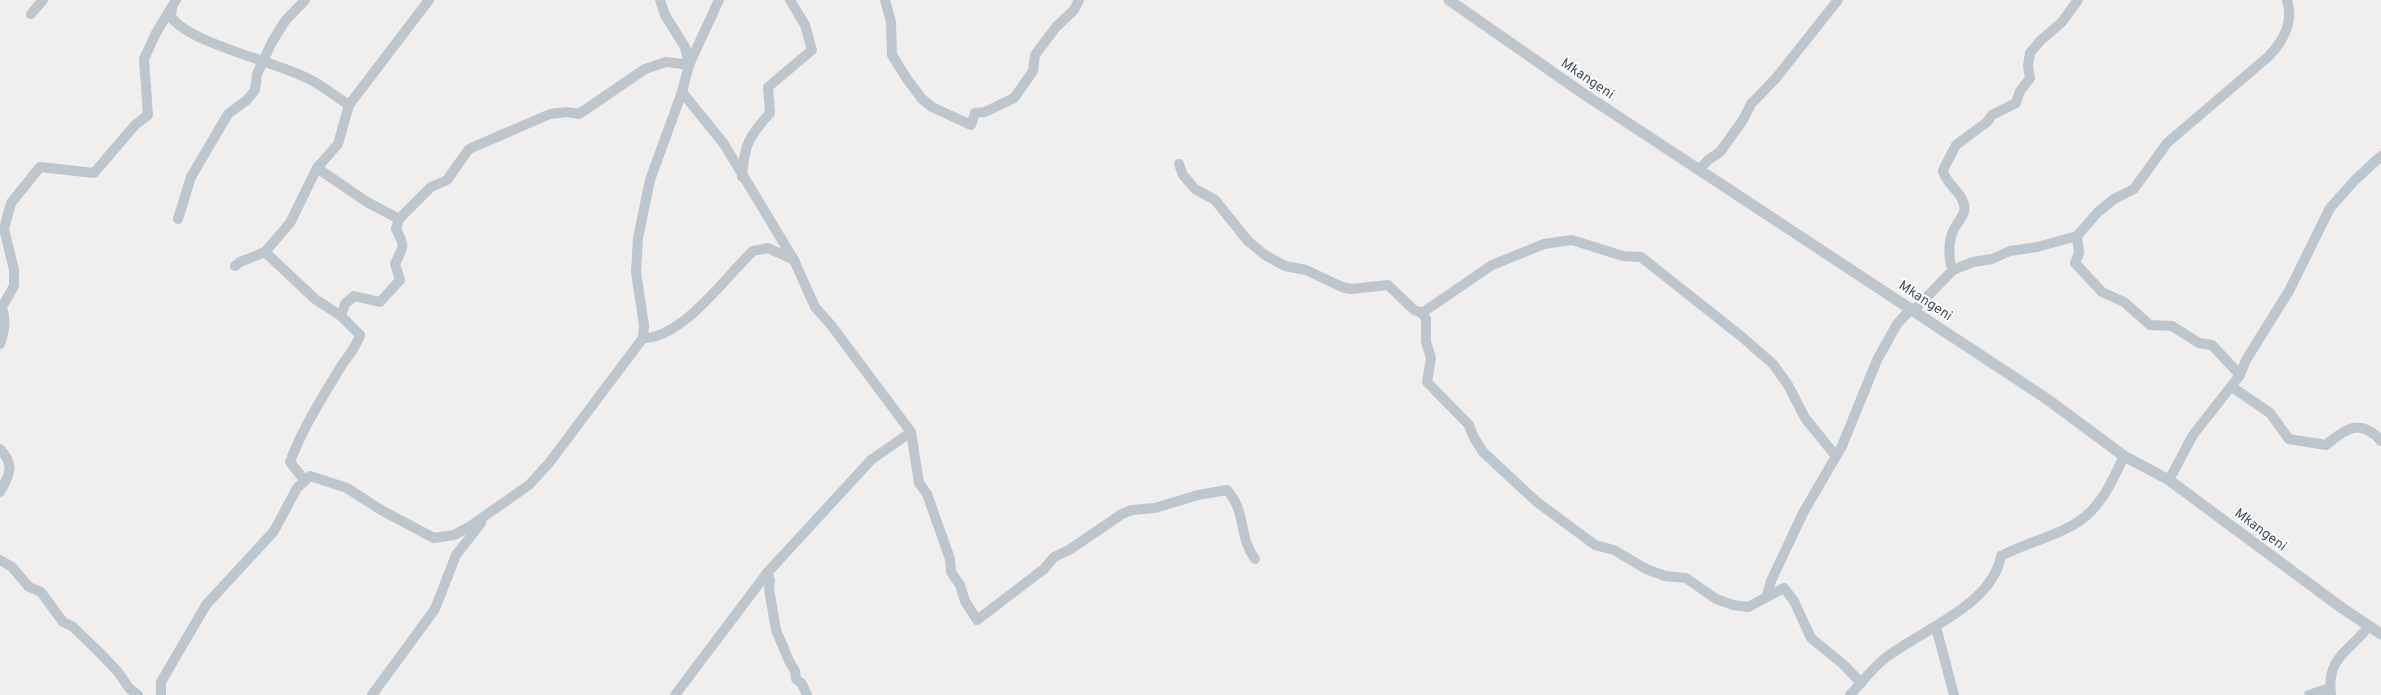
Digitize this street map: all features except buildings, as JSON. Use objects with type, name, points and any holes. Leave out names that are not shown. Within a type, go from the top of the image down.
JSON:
[{"type":"street","points":[[31,14],[43,0]]},
{"type":"street","points":[[178,219],[191,178],[228,114],[247,100],[254,90],[262,61],[285,20],[305,0]]},
{"type":"street","points":[[235,266],[240,262],[265,252],[290,223],[317,168],[338,144],[349,106],[429,0]]},
{"type":"street","points":[[660,0],[665,16],[685,47],[689,65]]},
{"type":"street","points":[[160,695],[161,682],[206,605],[274,531],[297,488],[310,476],[347,488],[381,510],[434,538],[454,535],[469,527],[529,486],[540,474],[643,338],[644,325],[636,272],[638,238],[650,180],[682,92],[689,65],[718,0]]},
{"type":"street","points":[[742,177],[744,152],[754,130],[770,112],[768,87],[812,50],[805,25],[790,0]]},
{"type":"street","points":[[885,0],[891,22],[892,55],[907,79],[922,99],[932,107],[971,125],[975,113],[985,112],[1014,98],[1032,71],[1035,55],[1056,27],[1074,10],[1079,0]]},
{"type":"street","name":"Mkangeni","points":[[1449,0],[1581,92],[2047,399],[2124,456],[2169,480],[2381,634]]},
{"type":"street","points":[[1700,170],[1708,160],[1720,152],[1743,120],[1751,104],[1776,78],[1838,0]]},
{"type":"street","points":[[1953,270],[1950,264],[1950,237],[1964,211],[1964,206],[1960,195],[1945,179],[1944,168],[1956,145],[1987,122],[1992,115],[2016,103],[2020,91],[2030,78],[2028,66],[2030,53],[2062,22],[2078,0]]},
{"type":"street","points":[[1767,595],[1771,581],[1803,513],[1845,439],[1878,360],[1897,324],[1953,270],[1973,262],[1992,259],[2010,251],[2037,247],[2077,236],[2098,212],[2114,199],[2134,189],[2167,143],[2269,56],[2279,45],[2286,34],[2288,26],[2287,0]]},
{"type":"street","points":[[174,3],[171,17],[181,27],[206,39],[307,78],[349,106]]},
{"type":"street","points":[[0,344],[5,332],[6,321],[2,307],[14,286],[14,270],[2,228],[11,203],[40,168],[94,173],[135,125],[148,115],[144,59],[174,3]]},
{"type":"street","points":[[341,316],[345,304],[354,296],[380,302],[400,280],[395,264],[404,247],[396,229],[399,219],[431,186],[448,180],[469,149],[550,114],[567,112],[578,114],[645,69],[666,62],[689,65]]},
{"type":"street","points":[[682,92],[724,144],[742,177],[794,260],[815,307],[911,432],[919,483],[927,494],[950,559],[951,572],[960,585],[965,601],[977,620],[1044,569],[1054,557],[1069,550],[1122,514],[1132,510],[1155,508],[1198,495],[1227,490],[1236,499],[1246,548],[1255,559]]},
{"type":"street","points":[[2169,480],[2193,435],[2240,375],[2246,360],[2289,291],[2330,208],[2355,180],[2381,156]]},
{"type":"street","points":[[1179,164],[1183,175],[1195,189],[1215,200],[1248,241],[1265,255],[1285,266],[1306,270],[1342,287],[1351,289],[1388,285],[1414,310],[1422,314],[1426,319],[1426,342],[1431,358],[1427,382],[1469,425],[1473,436],[1484,452],[1537,502],[1595,545],[1614,550],[1646,569],[1665,576],[1686,578],[1716,599],[1733,605],[1748,606],[1784,588],[1794,601],[1811,638],[1844,665],[1861,683]]},
{"type":"street","points":[[317,168],[367,202],[399,219]]},
{"type":"street","points":[[2077,236],[2079,253],[2075,263],[2102,292],[2124,302],[2150,325],[2172,326],[2199,343],[2212,345],[2240,375]]},
{"type":"street","points":[[1422,314],[1492,264],[1544,244],[1572,240],[1623,256],[1641,258],[1742,336],[1773,364],[1788,385],[1805,418],[1835,455]]},
{"type":"street","points":[[643,338],[653,339],[671,330],[689,316],[753,250],[768,248],[794,260]]},
{"type":"street","points":[[265,252],[315,299],[341,316],[360,335],[357,344],[340,367],[298,441],[290,462],[305,481]]},
{"type":"street","points":[[2232,387],[2270,413],[2289,439],[2326,445],[2350,427],[2377,429],[2381,441]]},
{"type":"street","points":[[675,695],[767,574],[871,460],[911,432]]},
{"type":"street","points":[[0,449],[8,457],[10,472],[0,492]]},
{"type":"street","points":[[1850,695],[1883,660],[1906,643],[1936,627],[1960,611],[1991,579],[1999,566],[2001,556],[2078,522],[2105,494],[2124,456]]},
{"type":"street","points":[[372,695],[435,609],[456,555],[489,512]]},
{"type":"street","points":[[0,560],[12,567],[29,587],[42,592],[64,622],[72,626],[101,654],[118,672],[128,688],[138,695]]},
{"type":"street","points":[[767,574],[770,580],[769,589],[776,630],[783,649],[795,671],[796,679],[802,684],[807,695]]},
{"type":"street","points":[[2309,695],[2331,691],[2329,678],[2333,666],[2369,626]]},
{"type":"street","points":[[1936,627],[1954,695]]}]
